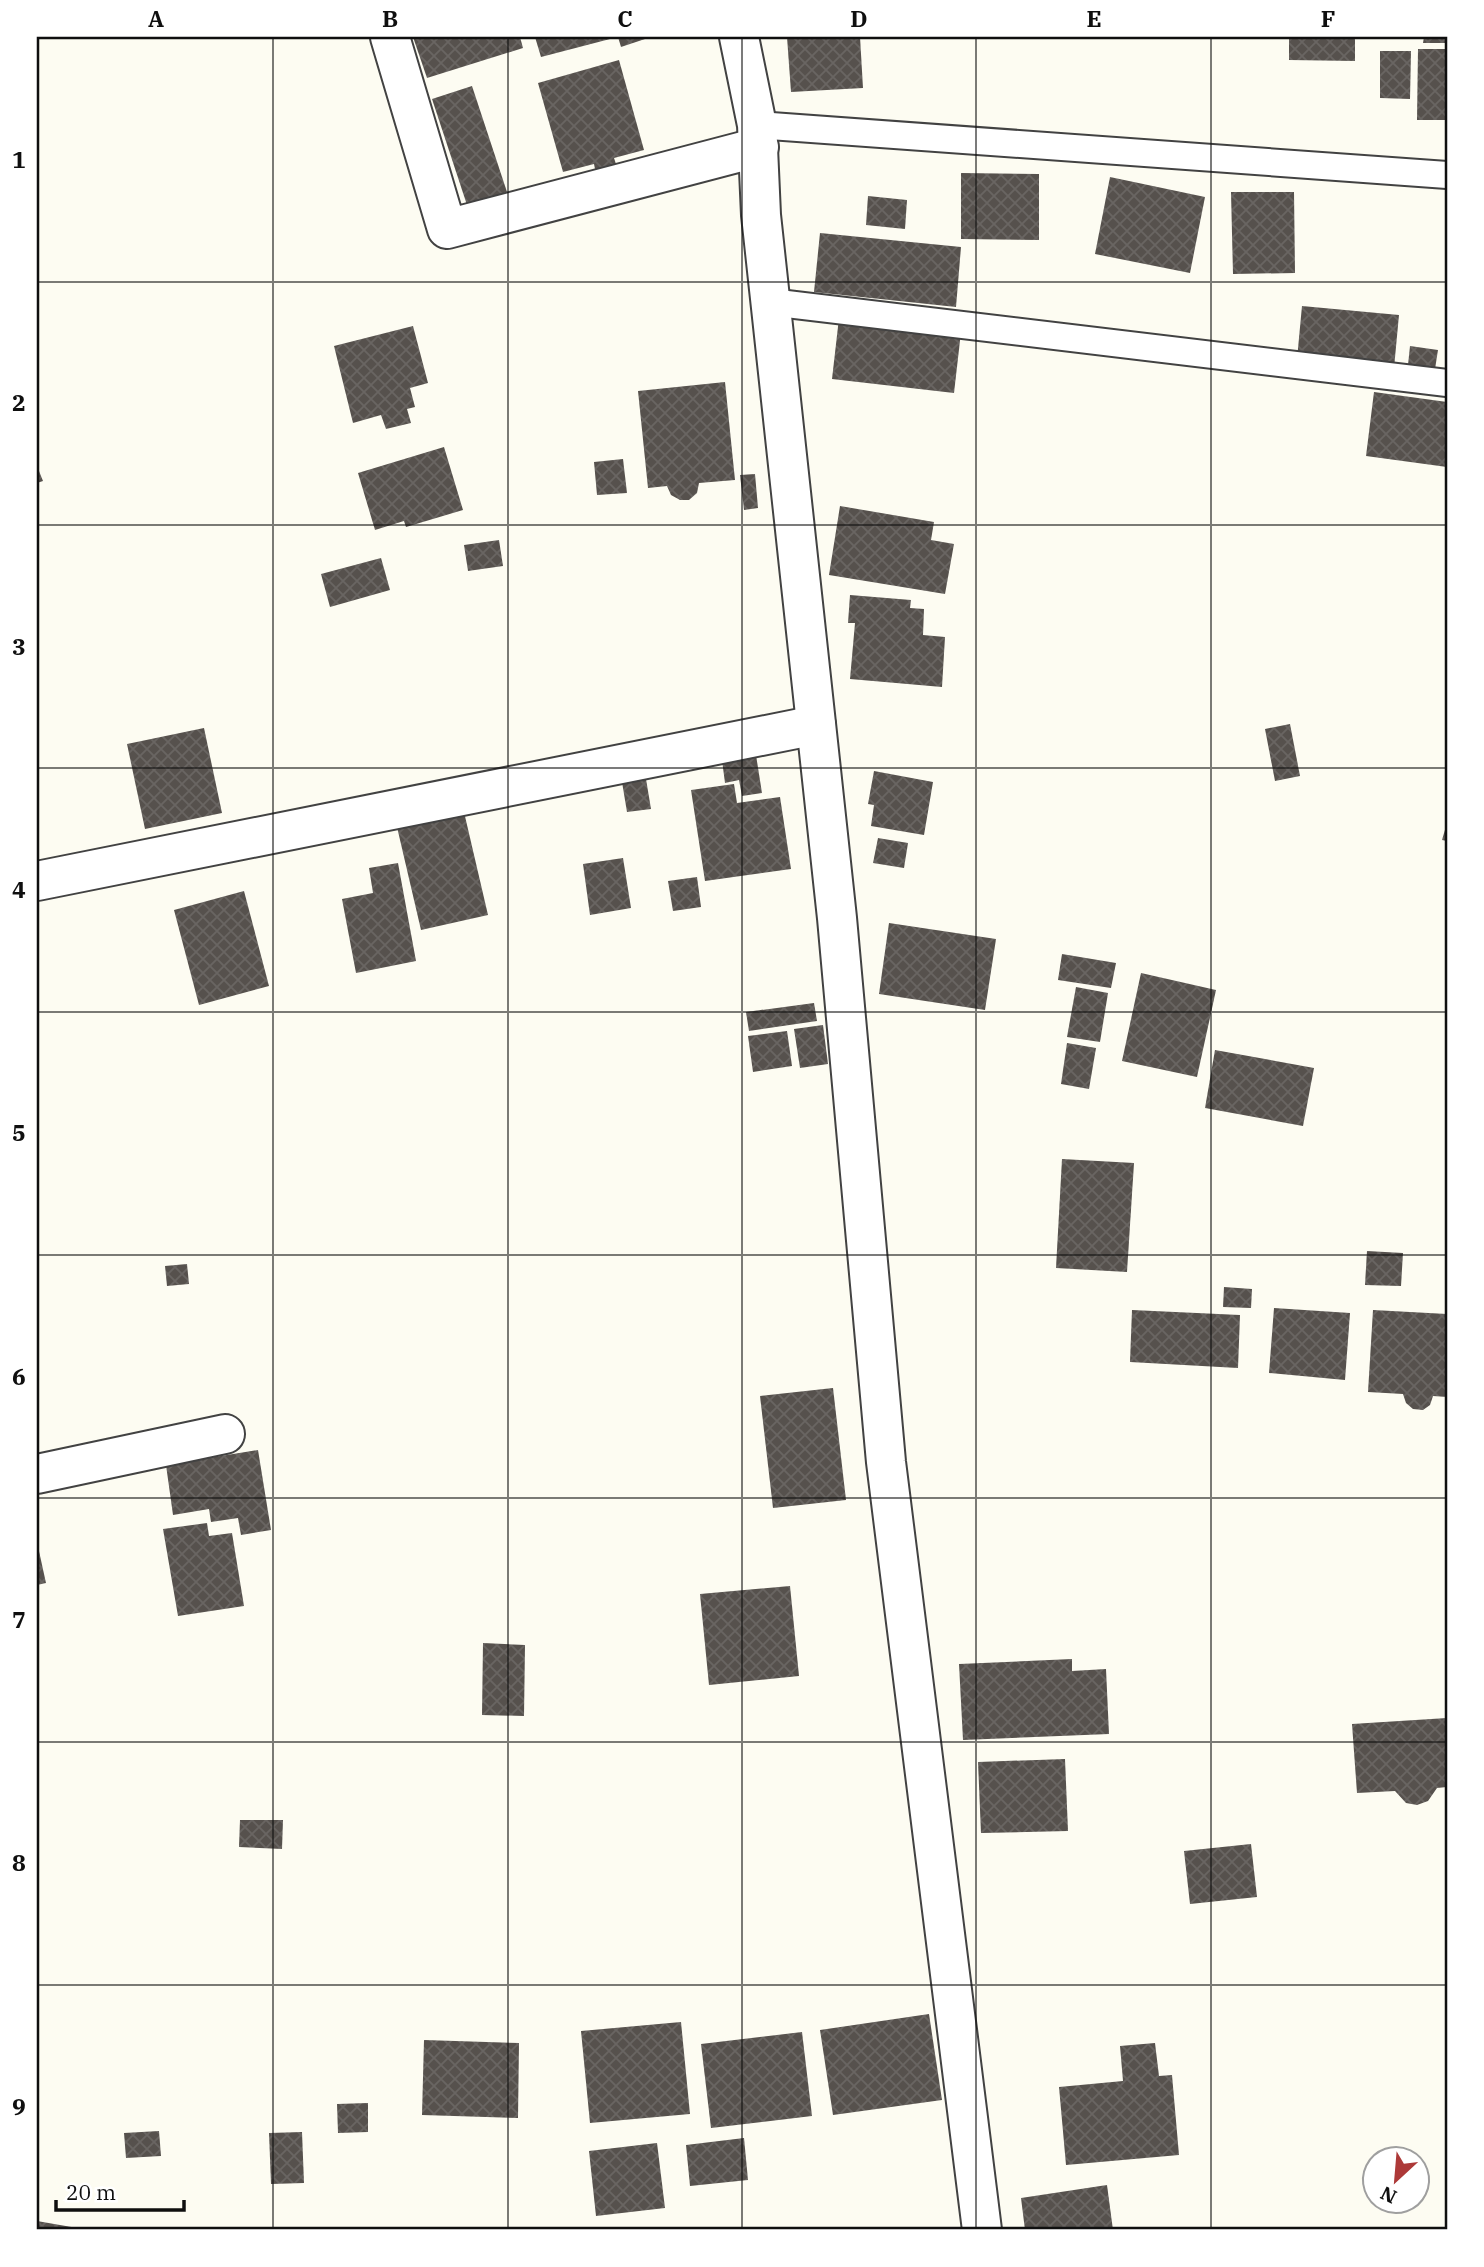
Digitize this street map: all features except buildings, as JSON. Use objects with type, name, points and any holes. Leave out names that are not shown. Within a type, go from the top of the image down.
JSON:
[{"type":"street","points":[[390,37],[447,229],[758,136]]},
{"type":"street","points":[[739,37],[758,136],[770,302],[837,918],[886,1462],[982,2230]]},
{"type":"street","points":[[37,881],[816,725]]},
{"type":"street","points":[[37,1474],[225,1434]]},
{"type":"lane","points":[[758,136],[1447,176]]},
{"type":"lane","points":[[770,302],[1447,383]]}]
